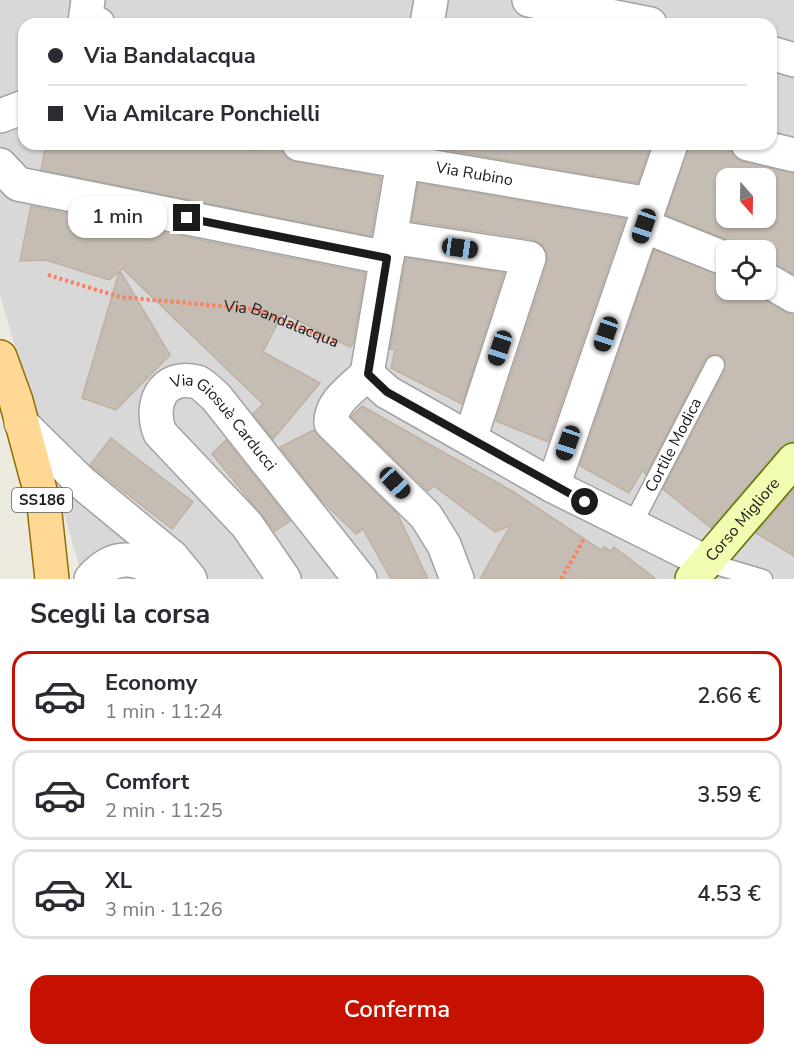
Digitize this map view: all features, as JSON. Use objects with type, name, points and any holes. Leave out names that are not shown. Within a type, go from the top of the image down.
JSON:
[{"type":"main road","name":"SS186","points":[[0,357],[44,505],[52,579]]},
{"type":"street","points":[[86,18],[88,0]]},
{"type":"street","points":[[428,18],[431,0]]},
{"type":"street","points":[[529,0],[565,3],[626,18]]},
{"type":"street","points":[[777,55],[794,60]]},
{"type":"street","points":[[0,116],[18,108]]},
{"type":"street","name":"Via Rubino","points":[[370,150],[405,153],[647,215],[716,253]]},
{"type":"street","points":[[553,486],[669,150]]},
{"type":"street","points":[[773,150],[794,155]]},
{"type":"street","points":[[405,153],[368,374],[335,405],[331,413],[331,423],[426,516],[444,545],[457,579]]},
{"type":"street","points":[[0,165],[18,184],[389,248],[530,258],[470,439]]},
{"type":"street","points":[[776,285],[794,296]]},
{"type":"street","points":[[368,374],[387,392],[553,486],[632,525],[699,570]]},
{"type":"street","name":"Via Giosuè Carducci","points":[[284,579],[247,525],[160,433],[154,418],[156,400],[164,390],[179,381],[198,382],[216,396],[360,579]]},
{"type":"street","points":[[21,423],[81,482],[172,557],[190,579]]},
{"type":"street","name":"Corso Migliore","points":[[699,570],[794,460]]},
{"type":"street","points":[[91,579],[112,562],[128,559],[140,561],[172,579]]},
{"type":"lane","name":"Cortile Modica","points":[[632,525],[715,365]]},
{"type":"lane","points":[[699,570],[763,579]]},
{"type":"path","name":"Via Bandalacqua","points":[[48,275],[120,297],[254,309],[340,343],[368,374]]},
{"type":"path","points":[[561,579],[601,510]]},
{"type":"shaded area","points":[[0,0],[794,0],[794,579],[83,579],[0,295]]},
{"type":"building","points":[[45,150],[284,150],[287,158],[295,162],[381,177],[371,236],[41,170]]},
{"type":"building","points":[[447,150],[649,150],[638,183]]},
{"type":"building","points":[[687,150],[728,150],[744,162],[771,168],[716,168],[716,228],[776,228],[776,169],[794,173],[794,274],[776,265],[776,240],[728,240],[666,215]]},
{"type":"building","points":[[418,183],[625,219],[548,442],[496,421],[547,264],[547,253],[541,244],[532,239],[412,221]]},
{"type":"building","points":[[31,206],[365,273],[353,344],[350,347],[283,313],[263,352],[320,383],[273,439],[253,414],[263,404],[123,269],[120,271],[170,355],[116,410],[82,398],[119,272],[109,280],[46,260],[20,261]]},
{"type":"building","points":[[654,250],[716,273],[716,300],[766,300],[794,315],[794,442],[780,448],[711,528],[663,489],[725,370],[725,359],[720,355],[709,355],[705,360],[646,474],[642,471],[629,493],[580,466]]},
{"type":"building","points":[[406,258],[504,273],[462,404],[391,368],[395,350],[390,349]]},
{"type":"building","points":[[362,406],[512,491],[601,550],[604,547],[611,551],[614,547],[656,579],[480,579],[510,526],[495,532],[434,486],[428,491],[351,417]]},
{"type":"building","points":[[314,430],[398,515],[428,579],[391,579],[363,529],[356,534],[321,500],[280,447]]},
{"type":"building","points":[[111,438],[193,502],[172,529],[90,465]]},
{"type":"building","points":[[226,440],[290,521],[275,531],[212,454]]},
{"type":"building","points":[[794,489],[794,556],[756,533]]},
{"type":"route","points":[[187,218],[387,258],[368,374],[387,392],[585,502]]}]
